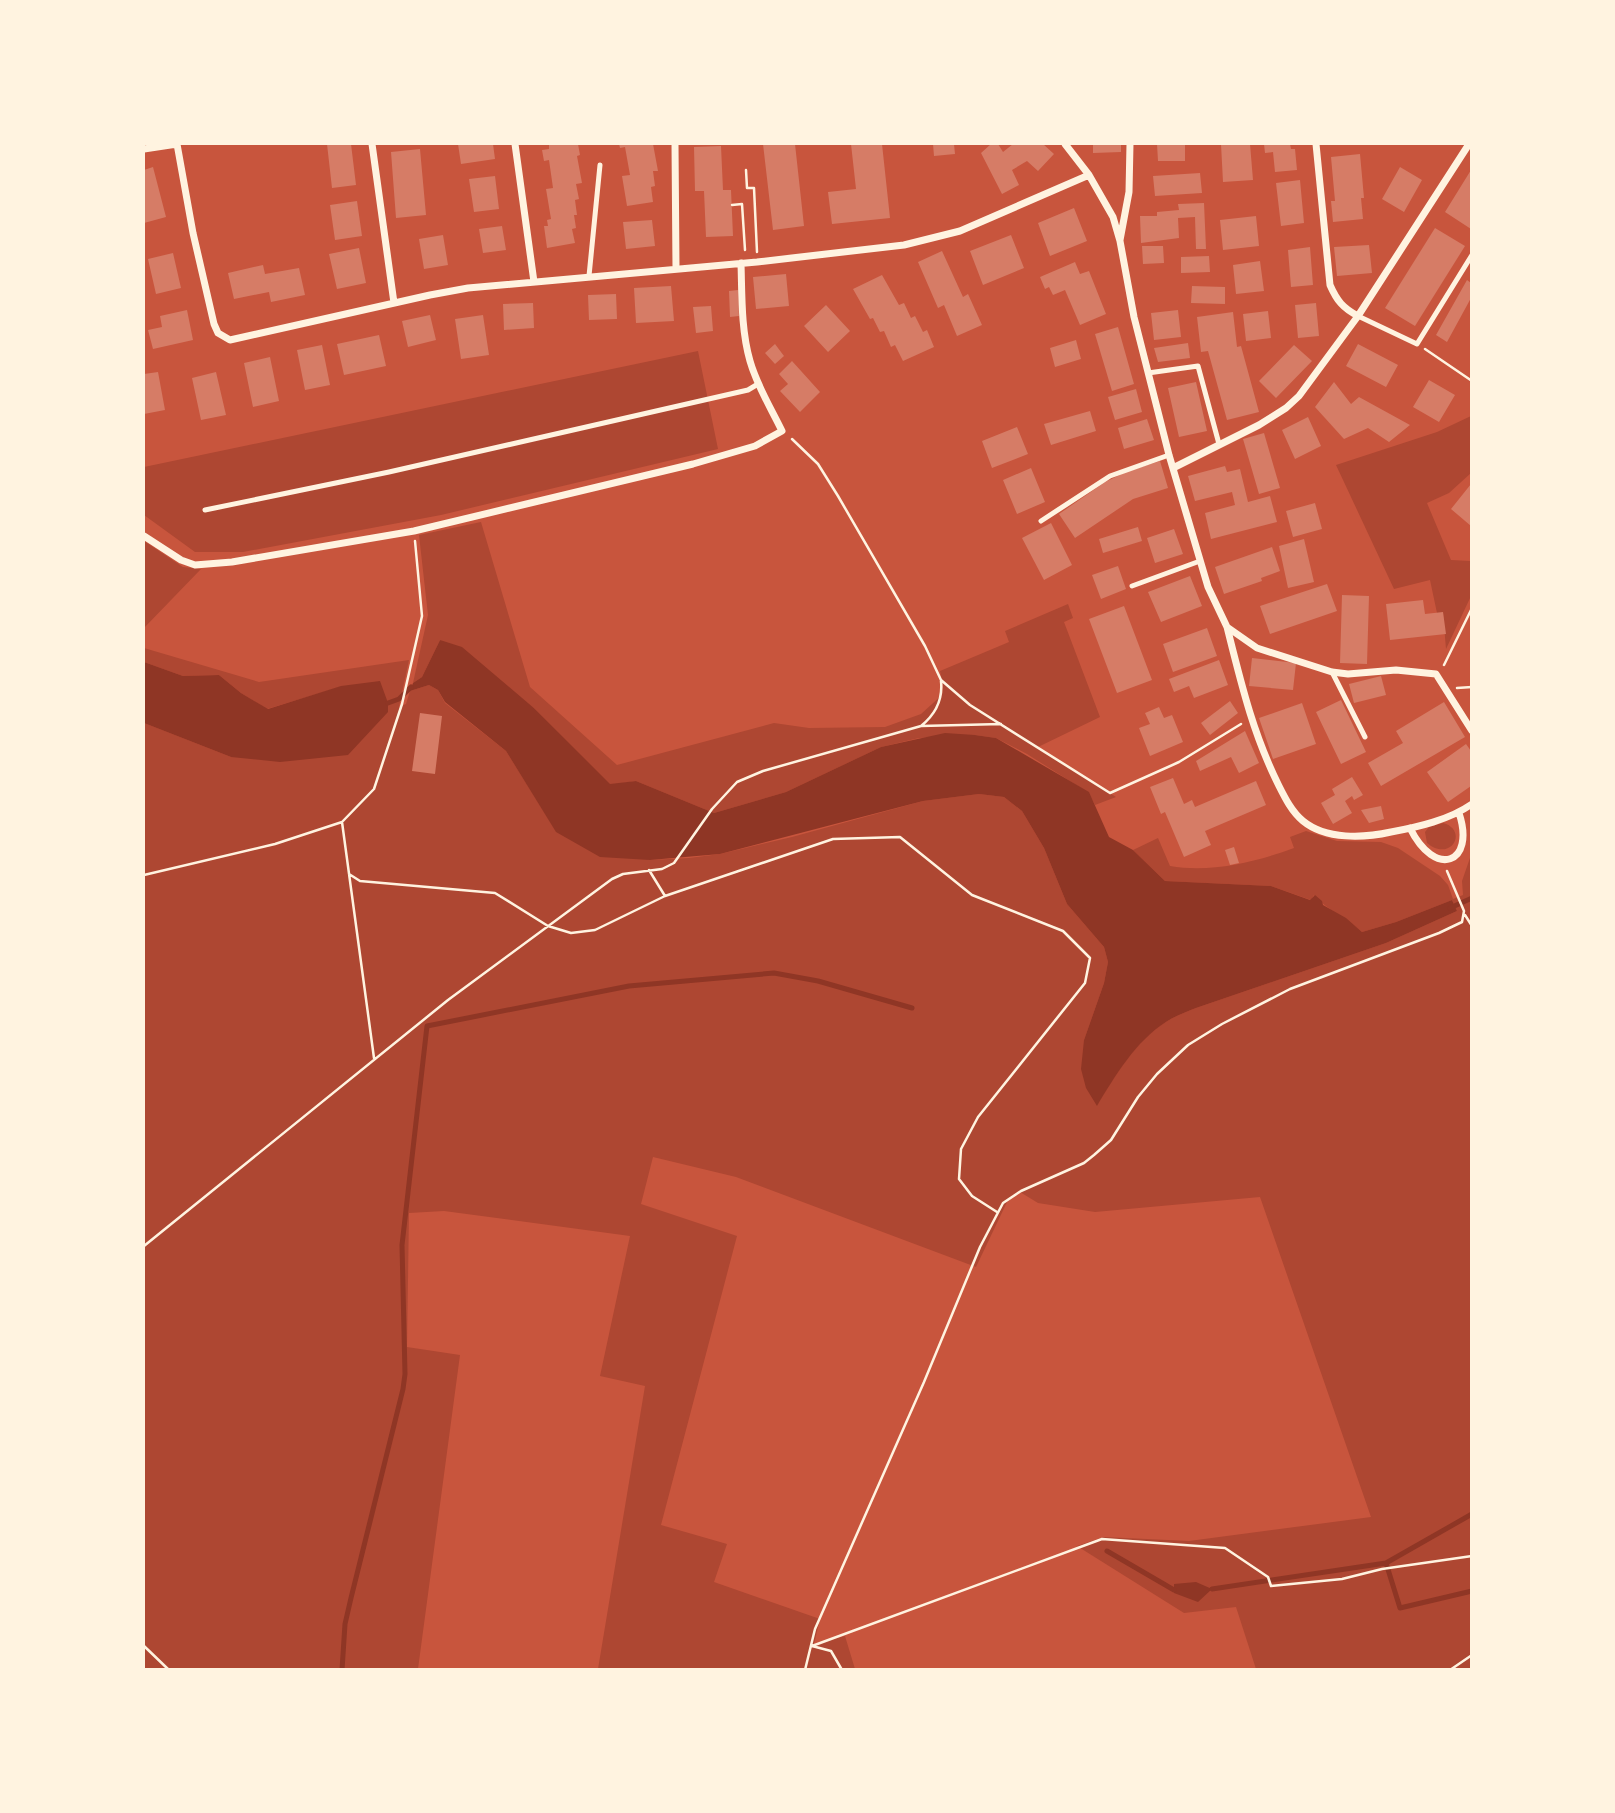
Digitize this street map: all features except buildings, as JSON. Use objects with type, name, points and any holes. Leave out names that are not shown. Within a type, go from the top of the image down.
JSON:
[{"type":"street","points":[[144,149],[177,144],[193,233],[214,324],[223,338],[239,339],[468,288],[757,262],[904,245],[983,222],[1089,175]]},
{"type":"street","points":[[372,144],[394,303]]},
{"type":"street","points":[[515,144],[534,282]]},
{"type":"street","points":[[675,144],[676,268]]},
{"type":"street","points":[[1065,144],[1089,175],[1113,217],[1148,373],[1200,561],[1217,609],[1227,627],[1250,718],[1289,806],[1304,822],[1325,832],[1351,837],[1410,828],[1459,813],[1472,804]]},
{"type":"street","points":[[1120,241],[1129,192],[1130,144]]},
{"type":"street","points":[[1317,144],[1330,285],[1336,299],[1358,316]]},
{"type":"street","points":[[1173,468],[1259,425],[1286,408],[1312,380],[1358,316],[1469,144]]},
{"type":"street","points":[[144,536],[181,560],[195,565],[232,562],[414,531],[693,464],[755,446],[782,431],[758,384],[746,348],[741,263]]},
{"type":"street","points":[[1227,627],[1257,648],[1332,672],[1355,674],[1396,670],[1436,674],[1472,731]]},
{"type":"street","points":[[1410,828],[1424,851],[1443,861],[1456,855],[1461,846],[1463,836],[1459,813]]},
{"type":"lane","points":[[589,276],[600,164]]},
{"type":"lane","points":[[1358,316],[1417,345],[1472,255]]},
{"type":"lane","points":[[1148,373],[1198,366],[1219,444]]},
{"type":"lane","points":[[205,510],[389,472],[748,390],[758,384]]},
{"type":"lane","points":[[1041,521],[1110,476],[1169,455]]},
{"type":"lane","points":[[1132,586],[1200,561]]},
{"type":"lane","points":[[1332,672],[1365,737]]},
{"type":"path","points":[[746,170],[747,188],[754,188],[757,262]]},
{"type":"path","points":[[732,205],[742,204],[746,247],[741,263]]},
{"type":"path","points":[[1417,345],[1472,381]]},
{"type":"path","points":[[782,431],[818,464],[925,646],[941,680],[954,693],[1110,793],[1179,762],[1250,718]]},
{"type":"path","points":[[144,875],[275,844],[342,822],[374,789],[402,704],[422,616],[414,531]]},
{"type":"path","points":[[1436,674],[1446,663],[1472,608]]},
{"type":"path","points":[[921,726],[938,706],[941,680]]},
{"type":"path","points":[[144,1246],[448,1000],[612,879],[623,874],[662,869],[674,863],[712,809],[737,782],[763,771],[921,726],[1001,724]]},
{"type":"path","points":[[342,822],[374,1060]]},
{"type":"path","points":[[349,874],[360,881],[495,893],[548,926],[571,933],[595,930],[665,897],[833,839],[900,837],[972,895],[1063,931],[1090,958],[1084,983],[978,1117],[961,1149],[959,1179],[972,1196],[997,1212]]},
{"type":"path","points":[[1443,861],[1472,926]]},
{"type":"path","points":[[649,870],[665,897]]},
{"type":"path","points":[[805,1670],[826,1604],[924,1382],[964,1283],[1003,1203],[1021,1191],[1083,1163],[1094,1155],[1111,1140],[1138,1097],[1157,1074],[1188,1045],[1290,989],[1454,927],[1462,922],[1465,915]]},
{"type":"path","points":[[812,1646],[1102,1539],[1224,1548],[1268,1577],[1271,1586],[1342,1579],[1382,1569],[1472,1556]]},
{"type":"path","points":[[144,1646],[169,1670]]},
{"type":"path","points":[[812,1646],[831,1651],[842,1670]]},
{"type":"path","points":[[1450,1670],[1472,1655]]},
{"type":"shaded area","points":[[698,351],[718,449],[441,515],[243,552],[195,552],[144,515],[144,467]]},
{"type":"shaded area","points":[[1471,416],[1471,473],[1449,493],[1427,503],[1451,560],[1471,561],[1471,596],[1446,649],[1443,613],[1437,613],[1430,580],[1394,589],[1336,465],[1437,432]]},
{"type":"shaded area","points":[[481,522],[530,687],[617,765],[774,723],[809,728],[885,727],[921,714],[942,695],[940,671],[1009,642],[1005,631],[1068,604],[1073,618],[1064,622],[1100,717],[1038,747],[1116,797],[1095,805],[1089,793],[1027,754],[996,738],[975,735],[919,738],[881,747],[786,792],[714,813],[636,781],[610,785],[535,709],[440,640],[422,677],[413,683],[428,615],[419,535]]},
{"type":"shaded area","points":[[144,541],[183,567],[201,569],[144,628]]},
{"type":"shaded area","points":[[440,640],[462,647],[535,709],[610,784],[636,781],[714,813],[786,792],[881,747],[945,733],[975,735],[996,738],[1089,792],[1109,837],[1133,850],[1165,881],[1271,886],[1310,900],[1315,895],[1323,905],[1346,918],[1362,932],[1452,900],[1457,911],[1386,943],[1173,1018],[1155,1030],[1136,1049],[1097,1106],[1086,1088],[1081,1069],[1084,1040],[1104,983],[1108,962],[1104,947],[1067,904],[1044,848],[1022,811],[1004,797],[979,794],[923,801],[720,854],[650,860],[600,857],[556,832],[506,751],[445,702],[438,690],[429,685],[410,691],[413,683],[422,677]]},
{"type":"shaded area","points":[[144,648],[259,682],[409,660],[399,707],[406,704],[410,691],[429,685],[438,690],[445,703],[506,751],[556,831],[650,860],[720,854],[923,801],[979,794],[1004,797],[1022,811],[1044,848],[1067,904],[1104,947],[1108,962],[1104,983],[1084,1040],[1097,1105],[1145,1038],[1173,1018],[1386,943],[1457,911],[1452,900],[1362,932],[1314,895],[1311,900],[1271,886],[1165,881],[1133,850],[1158,838],[1170,866],[1201,868],[1249,862],[1294,848],[1290,837],[1306,831],[1337,841],[1381,842],[1398,848],[1440,876],[1448,885],[1453,899],[1463,895],[1462,881],[1471,855],[1471,1669],[1256,1669],[1236,1607],[1184,1613],[1077,1546],[1104,1537],[1189,1541],[1371,1517],[1260,1197],[1095,1212],[1038,1203],[1020,1192],[1008,1200],[976,1267],[736,1177],[653,1157],[641,1204],[737,1236],[661,1525],[727,1544],[714,1582],[820,1619],[814,1644],[845,1636],[855,1669],[598,1669],[645,1386],[600,1376],[630,1236],[444,1211],[409,1213],[407,1347],[460,1355],[418,1669],[144,1669],[144,723],[231,757],[343,686],[267,709],[219,675],[183,676],[144,662]]},
{"type":"shaded area","points":[[144,662],[183,676],[219,675],[241,693],[268,709],[341,686],[380,681],[388,703],[388,712],[348,755],[280,762],[231,757],[144,723]]},
{"type":"shaded area","points":[[1443,823],[1451,827],[1456,838],[1454,843],[1443,849],[1427,843],[1425,832],[1429,827]]},
{"type":"shaded area","points":[[1196,1582],[1212,1589],[1198,1602],[1174,1593],[1174,1584]]},
{"type":"waterway","points":[[388,703],[399,699],[411,687]]},
{"type":"waterway","points":[[1450,908],[1472,898]]},
{"type":"waterway","points":[[342,1670],[345,1624],[405,1374],[402,1245],[427,1026],[629,986],[774,973],[818,981],[912,1008]]},
{"type":"waterway","points":[[1212,1589],[1386,1563],[1472,1514]]},
{"type":"waterway","points":[[1107,1551],[1174,1590]]},
{"type":"waterway","points":[[1386,1563],[1400,1608],[1472,1591]]}]
